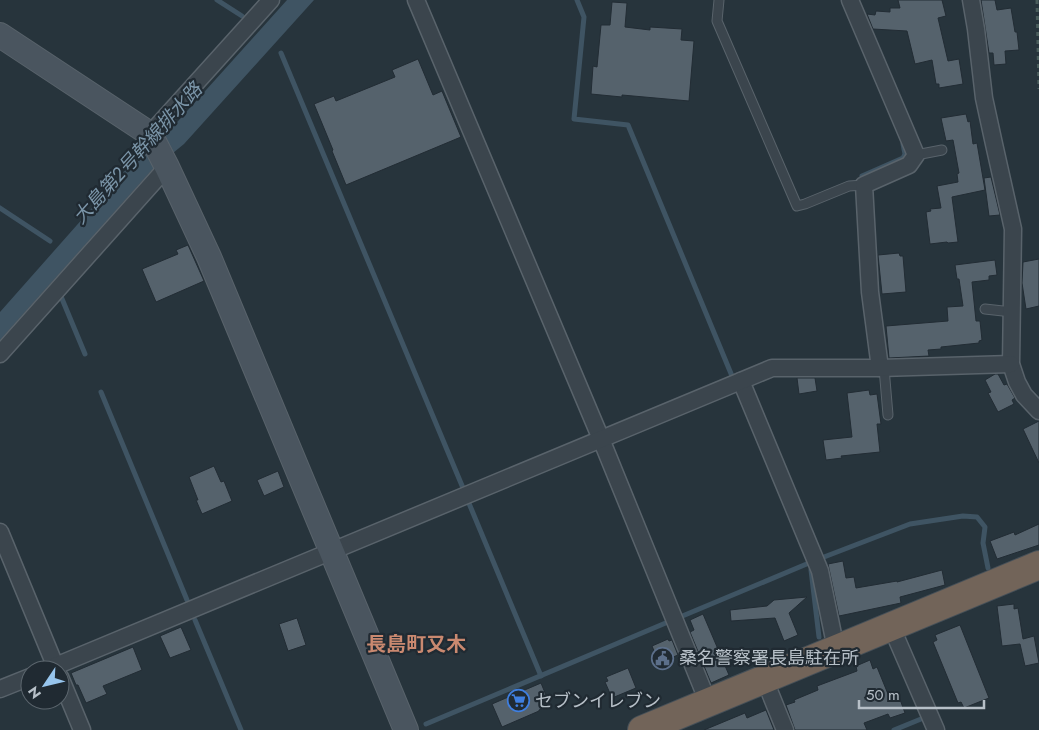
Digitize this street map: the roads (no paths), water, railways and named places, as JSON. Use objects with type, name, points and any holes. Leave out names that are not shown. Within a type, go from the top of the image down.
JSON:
[{"type":"highway","points":[[642,730],[1039,564]]},
{"type":"street","points":[[151,136],[271,0]]},
{"type":"street","points":[[416,0],[601,439],[708,702]]},
{"type":"street","points":[[850,0],[916,155],[909,165],[864,185],[870,292],[882,368]]},
{"type":"street","points":[[970,0],[976,29],[984,98],[1013,229],[1012,364],[1016,382],[1024,395],[1039,411]]},
{"type":"street","points":[[0,35],[151,136],[209,257],[406,730]]},
{"type":"street","points":[[0,354],[167,167]]},
{"type":"street","points":[[70,665],[332,551],[772,368],[882,368],[1012,364]]},
{"type":"street","points":[[741,382],[820,571],[836,649]]},
{"type":"street","points":[[0,532],[51,660]]},
{"type":"street","points":[[891,626],[936,730]]},
{"type":"street","points":[[764,678],[785,730]]},
{"type":"street","points":[[0,689],[20,681]]},
{"type":"street","points":[[70,704],[82,730]]},
{"type":"lane","points":[[719,0],[716,21],[797,206],[849,186],[864,185]]},
{"type":"lane","points":[[916,155],[942,150]]},
{"type":"lane","points":[[984,309],[1012,312]]},
{"type":"lane","points":[[882,368],[888,415]]},
{"type":"water","points":[[287,0],[314,0],[184,144],[151,171],[0,340],[0,312],[138,156],[170,130]]},
{"type":"waterway","points":[[217,0],[242,16]]},
{"type":"waterway","points":[[577,0],[584,17],[574,119],[628,125],[732,376]]},
{"type":"waterway","points":[[281,53],[463,488]]},
{"type":"waterway","points":[[862,176],[903,158],[905,154],[903,144]]},
{"type":"waterway","points":[[0,208],[50,241]]},
{"type":"waterway","points":[[60,294],[85,354]]},
{"type":"waterway","points":[[101,392],[187,600]]},
{"type":"waterway","points":[[468,501],[541,676]]},
{"type":"waterway","points":[[824,557],[910,524],[963,516],[977,517],[985,527],[983,543],[988,568]]},
{"type":"waterway","points":[[680,617],[809,563]]},
{"type":"waterway","points":[[811,570],[819,637]]},
{"type":"waterway","points":[[195,620],[241,730]]},
{"type":"waterway","points":[[426,724],[668,622]]},
{"type":"waterway","points":[[894,730],[921,719]]},
{"type":"place","name":"桑名警察署長島駐在所","points":[[663,658]]},
{"type":"place","name":"セブンイレブン","points":[[519,701]]},
{"type":"district","name":"長島町又木","points":[[416,644]]},
{"type":"water label","name":"大島第2号幹線排水路","points":[[137,153]]}]
